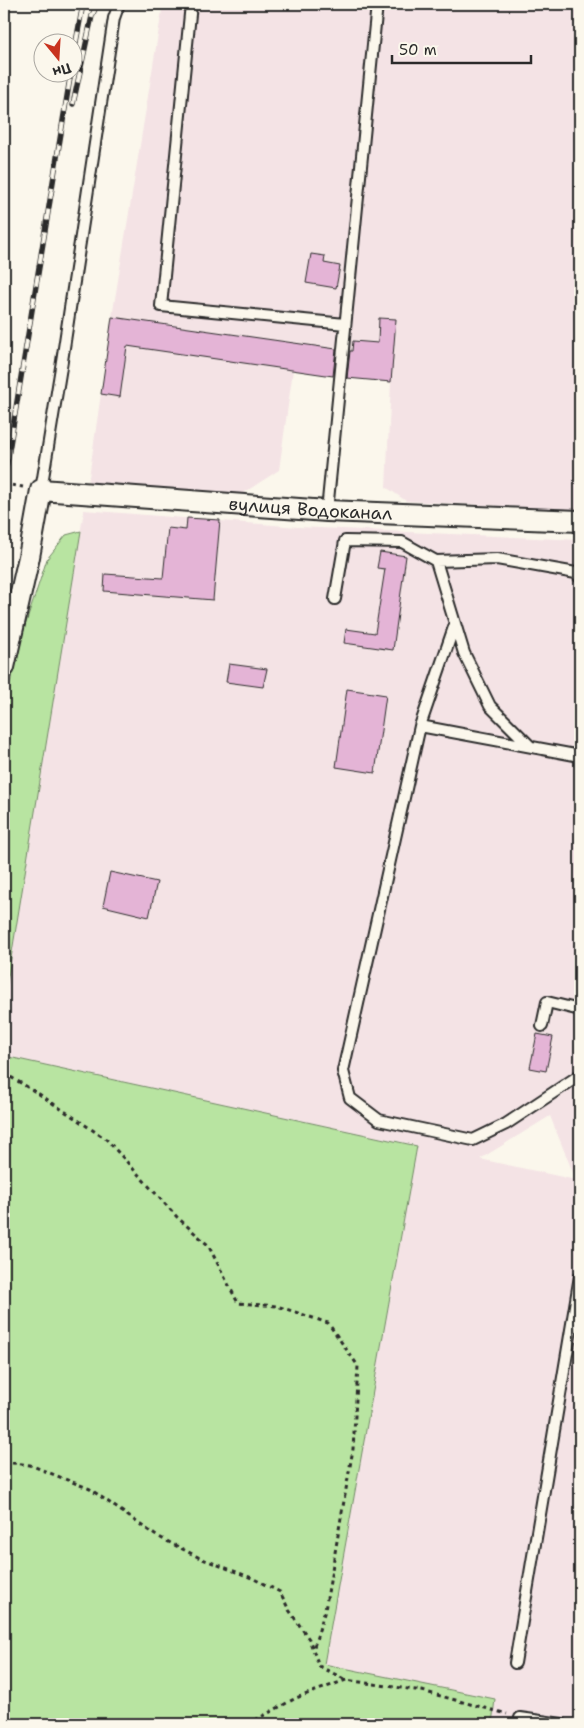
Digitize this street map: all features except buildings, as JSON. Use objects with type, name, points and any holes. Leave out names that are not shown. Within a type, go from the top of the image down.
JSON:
[{"type":"street","name":"вулиця Водоканал","points":[[41,490],[326,511],[580,521]]},
{"type":"street","points":[[4,667],[29,558],[41,490]]},
{"type":"lane","points":[[41,490],[114,18],[119,4]]},
{"type":"lane","points":[[191,4],[161,306],[345,324]]},
{"type":"lane","points":[[326,511],[377,4]]},
{"type":"lane","points":[[335,599],[345,541],[402,542],[436,561],[496,559],[579,575]]},
{"type":"lane","points":[[436,561],[464,653],[490,706],[530,746]]},
{"type":"lane","points":[[455,624],[420,726],[343,1071],[350,1098],[379,1120],[473,1140],[506,1124],[580,1075]]},
{"type":"lane","points":[[420,726],[580,756]]},
{"type":"lane","points":[[542,1026],[547,1002],[580,1010]]},
{"type":"lane","points":[[515,1662],[580,1276]]},
{"type":"lane","points":[[520,1721],[562,1724]]},
{"type":"path","points":[[4,1073],[106,1139],[177,1217],[208,1245],[238,1303],[277,1306],[328,1323],[358,1366],[353,1449],[324,1610],[313,1650]]},
{"type":"path","points":[[4,1462],[30,1465],[90,1489],[155,1535],[200,1558],[252,1578],[280,1592],[289,1610],[309,1639],[319,1666],[346,1680],[422,1691],[520,1721]]},
{"type":"path","points":[[248,1724],[296,1698],[346,1680]]},
{"type":"shaded area","points":[[163,4],[580,4],[580,510],[406,501],[386,487],[391,382],[350,379],[293,370],[279,470],[242,494],[88,484],[112,317]]},
{"type":"shaded area","points":[[84,510],[298,527],[580,540],[580,1724],[492,1724],[495,1699],[324,1665],[417,1146],[4,1056],[4,1001]],"holes":[[[550,1116],[576,1180],[480,1159]]]},
{"type":"green space","points":[[81,531],[4,1001],[4,706],[25,626],[47,559],[66,535]]},
{"type":"green space","points":[[4,1056],[417,1146],[324,1664],[495,1699],[492,1724],[4,1724]]},
{"type":"railway","points":[[78,32],[83,4]]},
{"type":"railway","points":[[73,104],[92,16],[97,4]]},
{"type":"railway","points":[[4,481],[69,82]]}]
